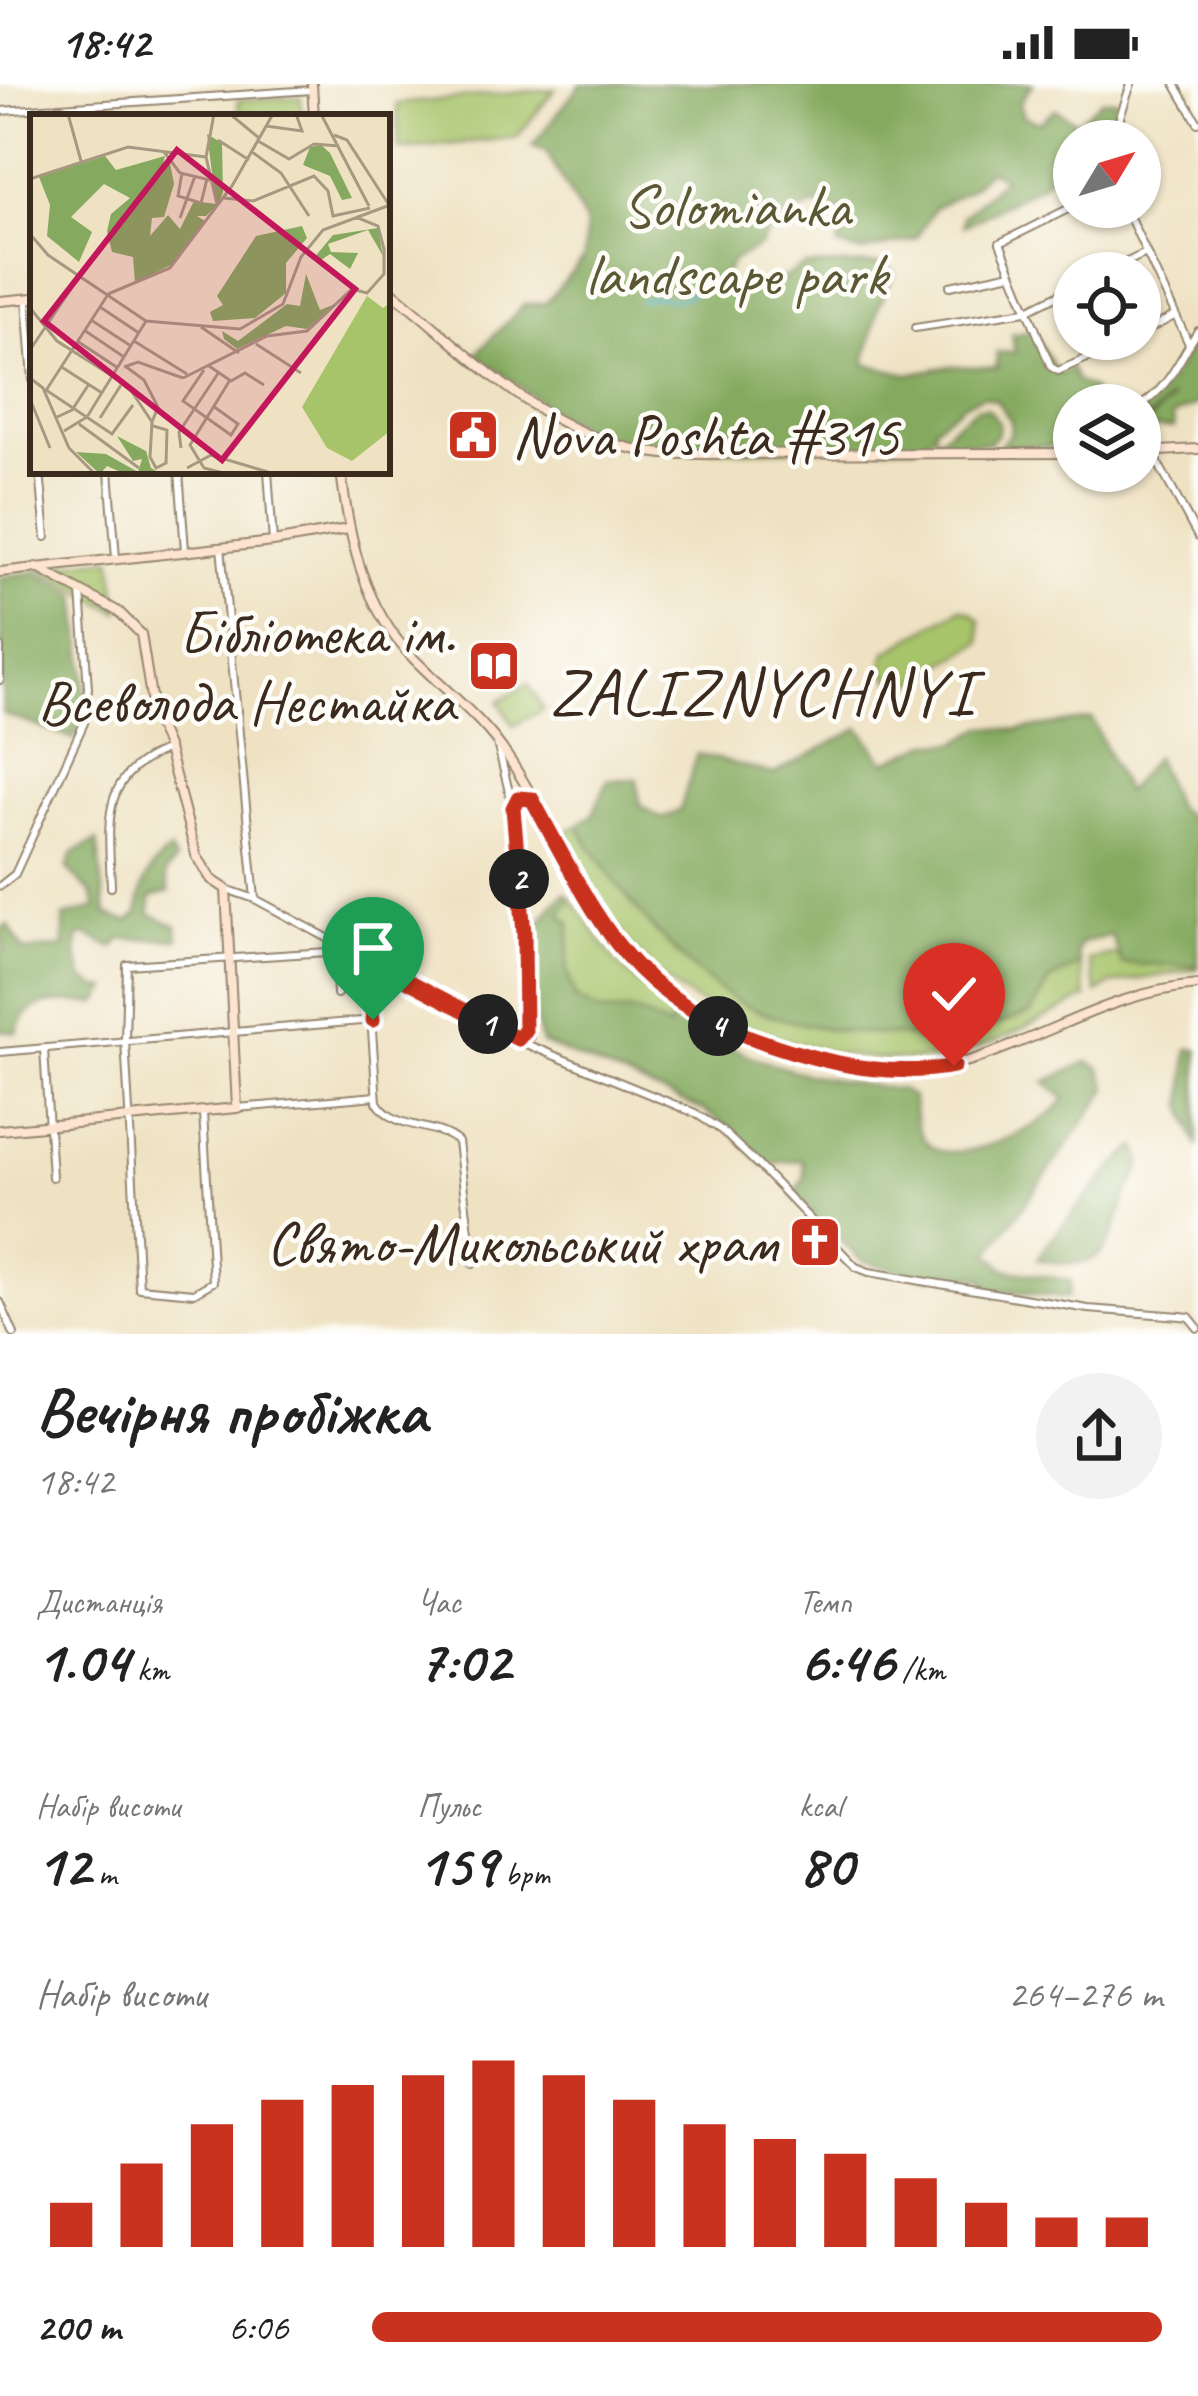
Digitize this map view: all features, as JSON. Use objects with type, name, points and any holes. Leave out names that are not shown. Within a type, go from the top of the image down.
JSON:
[{"type":"street","points":[[238,84],[239,95]]},
{"type":"street","points":[[1119,120],[1131,84]]},
{"type":"street","points":[[1175,84],[1198,123]]},
{"type":"street","points":[[0,111],[312,87]]},
{"type":"street","points":[[1053,216],[1000,243],[1051,367],[1058,371],[1083,360]]},
{"type":"street","points":[[950,286],[1012,273]]},
{"type":"street","points":[[1161,286],[1189,344]]},
{"type":"street","points":[[390,290],[530,404],[573,431],[616,447],[664,454],[1053,454]]},
{"type":"street","points":[[916,328],[1026,310],[1053,297]]},
{"type":"street","points":[[0,301],[30,298]]},
{"type":"street","points":[[1161,323],[1175,316]]},
{"type":"street","points":[[1161,389],[1182,363],[1198,331]]},
{"type":"street","points":[[1161,451],[1198,448]]},
{"type":"street","points":[[1161,469],[1198,537]]},
{"type":"street","points":[[40,474],[46,537]]},
{"type":"street","points":[[109,474],[116,558]]},
{"type":"street","points":[[179,474],[185,550]]},
{"type":"street","points":[[268,474],[273,542]]},
{"type":"street","points":[[341,474],[348,529],[372,599],[394,637],[496,740],[607,932],[646,978],[706,1020],[803,1054],[865,1069],[927,1071],[977,1058],[1117,999],[1198,985]]},
{"type":"street","points":[[0,572],[273,542],[348,529]]},
{"type":"street","points":[[221,547],[256,899]]},
{"type":"street","points":[[36,567],[118,612],[141,634],[154,716],[168,749],[196,855],[211,879],[226,889],[256,899],[522,1041],[694,1113],[721,1130],[856,1267],[1088,1310],[1189,1317],[1198,1328]]},
{"type":"street","points":[[0,886],[15,874],[84,723],[88,688],[81,592]]},
{"type":"street","points":[[0,647],[0,680]]},
{"type":"street","points":[[154,716],[237,708]]},
{"type":"street","points":[[496,740],[513,808],[524,933],[525,1031],[530,1037],[522,1041]]},
{"type":"street","points":[[111,887],[115,796],[125,772],[168,749]]},
{"type":"street","points":[[513,808],[522,796],[532,799]]},
{"type":"street","points":[[226,889],[237,1108]]},
{"type":"street","points":[[203,1112],[214,1282],[194,1293],[139,1288],[125,1040],[127,965],[349,950]]},
{"type":"street","points":[[334,951],[337,994]]},
{"type":"street","points":[[336,973],[355,971],[355,964],[367,959]]},
{"type":"street","points":[[367,959],[376,1096],[386,1115],[447,1134],[458,1142],[472,1264]]},
{"type":"street","points":[[0,1052],[373,1020]]},
{"type":"street","points":[[44,1049],[52,1177]]},
{"type":"street","points":[[0,1130],[376,1096]]},
{"type":"street","points":[[0,1302],[14,1334]]},
{"type":"green space","name":"Solomianka landscape park","points":[[581,84],[1033,84],[1020,101],[1022,116],[1040,122],[1055,109],[1074,120],[1053,120],[1053,171],[1039,186],[963,226],[963,216],[1004,178],[989,170],[968,190],[934,208],[916,239],[862,252],[838,246],[846,228],[844,212],[816,205],[774,224],[760,246],[732,261],[725,274],[732,290],[773,284],[804,266],[885,264],[895,273],[878,307],[865,364],[908,374],[951,366],[997,368],[997,353],[1015,352],[1012,335],[1033,331],[1058,374],[1071,369],[1082,384],[1053,384],[1053,447],[999,446],[1010,434],[1011,421],[996,400],[983,396],[965,403],[915,446],[746,450],[631,446],[603,438],[553,412],[476,354],[524,305],[546,303],[584,258],[586,223],[546,151],[532,146]]},
{"type":"green space","points":[[555,89],[517,137],[399,150],[397,104]]},
{"type":"green space","points":[[301,97],[302,114],[239,114],[238,100]]},
{"type":"green space","name":"Solomianka landscape park","points":[[1102,100],[1118,100],[1113,120],[1079,120]]},
{"type":"green space","points":[[1198,331],[1198,404],[1173,416],[1174,428],[1161,428],[1161,409],[1170,398],[1161,406],[1161,390]]},
{"type":"green space","points":[[976,408],[987,408],[999,422],[998,433],[989,443],[932,442]]},
{"type":"green space","points":[[112,558],[119,612],[36,567]]},
{"type":"green space","points":[[35,572],[77,595],[84,686],[74,739],[3,714],[0,577]]},
{"type":"green space","points":[[961,608],[980,620],[981,642],[907,687],[895,683],[885,671],[886,653]]},
{"type":"green space","points":[[528,684],[543,709],[514,726],[499,701]]},
{"type":"green space","points":[[1092,719],[1125,792],[1155,757],[1176,808],[1198,826],[1198,966],[1122,964],[1111,935],[1081,943],[1080,965],[1050,980],[1031,1013],[956,1038],[956,1043],[806,1024],[731,998],[655,930],[577,825],[592,816],[608,780],[637,779],[640,805],[662,819],[680,810],[697,754],[774,774],[860,728],[885,762],[930,743],[956,743],[984,727],[1018,730]]},
{"type":"green space","points":[[577,825],[654,931],[754,1009],[840,1031],[955,1038],[1026,1012],[1050,980],[1080,965],[1086,998],[998,1040],[943,1057],[870,1058],[789,1042],[713,1011],[653,970],[614,923],[564,833]]},
{"type":"green space","points":[[97,841],[106,914],[127,922],[138,914],[151,870],[170,851],[175,861],[165,874],[169,892],[151,897],[150,914],[177,926],[178,939],[121,939],[114,948],[85,935],[78,937],[83,978],[108,989],[98,1003],[39,1006],[22,1020],[17,1033],[0,1030],[0,952],[4,950],[0,929],[8,925],[24,951],[64,947],[64,917],[97,908],[91,893],[67,869],[73,853]]},
{"type":"green space","points":[[565,893],[571,898],[561,914],[570,923],[567,970],[575,998],[601,1012],[636,1012],[669,1028],[673,1014],[729,1047],[783,1067],[902,1090],[913,1098],[920,1133],[935,1149],[966,1151],[1025,1130],[1065,1098],[1045,1082],[1088,1062],[1100,1068],[1108,1089],[989,1253],[1005,1269],[1071,1281],[1068,1297],[987,1289],[984,1279],[947,1271],[931,1278],[862,1261],[794,1196],[805,1176],[803,1160],[763,1164],[703,1110],[542,1043],[531,992],[530,950],[538,927]]},
{"type":"green space","points":[[571,898],[617,964],[673,1014],[670,1029],[636,1012],[601,1012],[575,998],[567,970],[570,923],[561,914]]},
{"type":"green space","points":[[1118,954],[1123,964],[1198,969],[1112,984],[1097,993],[1089,960]]},
{"type":"green space","points":[[1188,1049],[1198,1050],[1198,1147],[1184,1105]]},
{"type":"green space","points":[[1137,1147],[1140,1168],[1107,1246],[1089,1261],[1038,1259],[1084,1200]]},
{"type":"waterway","points":[[640,300],[657,296],[674,300],[703,289]]},
{"type":"place","name":"Nova Poshta #315","points":[[473,435]]},
{"type":"place","name":"Бібліотека ім. Всеволода Нестайка","points":[[494,666]]},
{"type":"place","name":"Свято-Микольський храм","points":[[815,1242]]},
{"type":"district","name":"ZALIZNYCHNYI","points":[[762,691]]},
{"type":"route","points":[[373,1020],[367,959],[518,1039],[525,1031],[524,933],[513,808],[518,798],[526,796],[625,956],[689,1011],[747,1037],[840,1065],[910,1072],[954,1066]]}]
